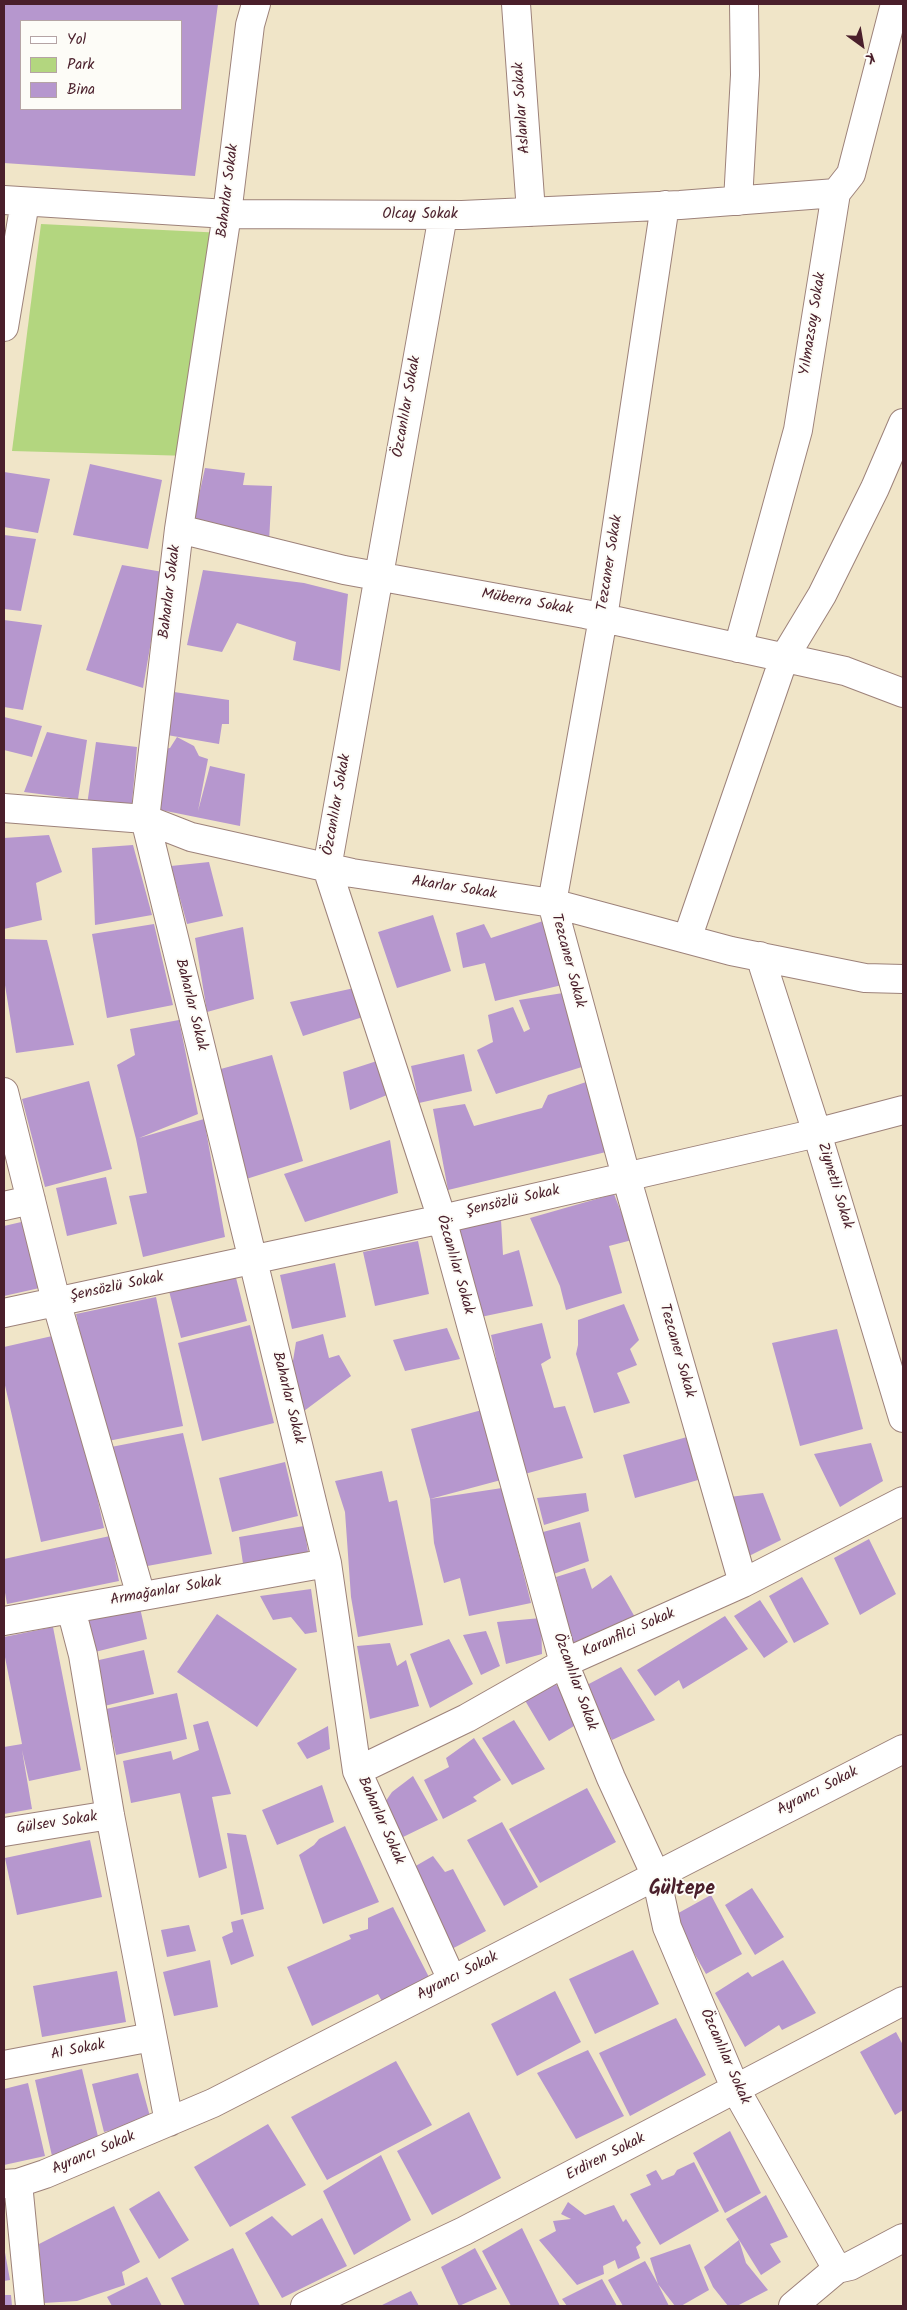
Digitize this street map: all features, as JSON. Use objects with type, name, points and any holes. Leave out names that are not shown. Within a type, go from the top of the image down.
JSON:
[{"type":"street","name":"Baharlar Sokak","points":[[256,4],[250,25],[227,214],[178,530],[145,819],[327,1563],[357,1771],[452,1980]]},
{"type":"street","name":"Aslanlar Sokak","points":[[516,4],[531,212]]},
{"type":"street","points":[[738,201],[745,75],[744,4]]},
{"type":"street","name":"Yılmazsoy Sokak","points":[[738,648],[798,430],[836,192],[851,174],[895,4]]},
{"type":"street","name":"Olcay Sokak","points":[[14,201],[227,214],[443,215],[738,201],[836,192]]},
{"type":"street","points":[[4,327],[14,201]]},
{"type":"street","name":"Tezcaner Sokak","points":[[665,205],[603,618],[552,904],[626,1176],[743,1583]]},
{"type":"street","name":"Özcanlılar Sokak","points":[[443,215],[327,868],[442,1219],[564,1663],[611,1778],[656,1876],[667,1927],[736,2090],[837,2268]]},
{"type":"street","points":[[687,939],[784,658],[822,595],[875,488],[903,424]]},
{"type":"street","name":"Müberra Sokak","points":[[178,530],[378,576],[603,618],[845,671],[903,693]]},
{"type":"street","name":"Akarlar Sokak","points":[[4,808],[145,819],[190,837],[327,868],[552,904],[760,956],[865,978],[903,979]]},
{"type":"street","name":"Ziynetli Sokak","points":[[760,956],[817,1133],[903,1418]]},
{"type":"street","points":[[4,1092],[56,1301],[141,1596]]},
{"type":"street","name":"Şensözlü Sokak","points":[[4,1313],[442,1219],[817,1133],[903,1110]]},
{"type":"street","points":[[4,1206],[31,1200]]},
{"type":"street","name":"Karanfilci Sokak","points":[[357,1771],[468,1718],[564,1663],[743,1583],[903,1501]]},
{"type":"street","name":"Armağanlar Sokak","points":[[4,1621],[327,1563]]},
{"type":"street","points":[[72,1609],[83,1655],[110,1815],[169,2122]]},
{"type":"street","name":"Ayrancı Sokak","points":[[11,2183],[45,2174],[213,2103],[903,1749]]},
{"type":"street","name":"Gülsev Sokak","points":[[4,1832],[110,1815]]},
{"type":"street","name":"Erdiren Sokak","points":[[305,2306],[464,2231],[903,2001]]},
{"type":"street","name":"Al Sokak","points":[[4,2065],[152,2037]]},
{"type":"street","points":[[11,2183],[30,2306]]},
{"type":"street","points":[[793,2306],[837,2268],[850,2266],[903,2238]]},
{"type":"green space","points":[[41,224],[224,233],[190,456],[12,451]]},
{"type":"building","points":[[4,4],[218,4],[195,176],[4,163]]},
{"type":"building","points":[[90,464],[162,480],[148,549],[73,535]]},
{"type":"building","points":[[205,468],[245,473],[243,485],[272,486],[269,542],[192,527]]},
{"type":"building","points":[[4,472],[50,479],[38,533],[4,527]]},
{"type":"building","points":[[4,535],[36,539],[21,611],[4,609]]},
{"type":"building","points":[[122,565],[163,572],[143,688],[86,670]]},
{"type":"building","points":[[203,570],[304,583],[348,594],[340,671],[293,660],[296,642],[237,623],[222,652],[187,645]]},
{"type":"building","points":[[4,620],[42,625],[23,710],[4,707]]},
{"type":"building","points":[[174,692],[229,700],[229,724],[222,724],[219,744],[167,735]]},
{"type":"building","points":[[4,717],[42,726],[32,757],[4,750]]},
{"type":"building","points":[[47,732],[87,740],[78,799],[24,792]]},
{"type":"building","points":[[177,737],[194,746],[199,756],[208,759],[198,811],[210,766],[245,774],[240,826],[156,809],[164,749],[170,748]]},
{"type":"building","points":[[96,742],[137,747],[131,814],[87,805]]},
{"type":"building","points":[[49,835],[62,872],[36,883],[42,920],[4,929],[4,838]]},
{"type":"building","points":[[133,845],[152,915],[95,925],[92,848]]},
{"type":"building","points":[[209,862],[223,916],[187,924],[171,866]]},
{"type":"building","points":[[433,915],[451,971],[397,988],[378,932]]},
{"type":"building","points":[[543,921],[562,985],[495,1001],[485,963],[463,968],[456,933],[484,924],[491,938]]},
{"type":"building","points":[[154,924],[173,1005],[107,1018],[92,934]]},
{"type":"building","points":[[243,927],[254,999],[207,1012],[195,938]]},
{"type":"building","points":[[4,939],[47,940],[74,1045],[16,1053],[4,979]]},
{"type":"building","points":[[359,987],[366,1016],[303,1036],[290,1002]]},
{"type":"building","points":[[563,993],[585,1066],[496,1094],[477,1050],[493,1042],[488,1015],[513,1007],[524,1032],[530,1029],[519,1000]]},
{"type":"building","points":[[179,1020],[198,1114],[139,1138],[204,1119],[225,1237],[143,1257],[129,1196],[147,1193],[136,1139],[117,1065],[135,1055],[130,1029]]},
{"type":"building","points":[[464,1054],[472,1091],[419,1103],[411,1066]]},
{"type":"building","points":[[272,1055],[303,1161],[240,1181],[217,1070]]},
{"type":"building","points":[[380,1060],[387,1095],[350,1110],[343,1072]]},
{"type":"building","points":[[89,1081],[112,1169],[45,1187],[22,1099]]},
{"type":"building","points":[[589,1081],[606,1152],[448,1190],[433,1109],[465,1104],[474,1126],[542,1108],[548,1095]]},
{"type":"building","points":[[390,1140],[398,1193],[305,1222],[284,1174]]},
{"type":"building","points":[[106,1177],[117,1224],[67,1236],[56,1188]]},
{"type":"building","points":[[614,1194],[632,1240],[609,1246],[622,1293],[566,1310],[560,1286],[530,1218]]},
{"type":"building","points":[[30,1220],[44,1287],[4,1296],[4,1226]]},
{"type":"building","points":[[501,1220],[503,1255],[519,1250],[533,1306],[476,1318],[454,1230]]},
{"type":"building","points":[[418,1241],[429,1294],[375,1306],[363,1252]]},
{"type":"building","points":[[335,1263],[346,1317],[292,1329],[280,1275]]},
{"type":"building","points":[[235,1274],[247,1321],[181,1338],[169,1291]]},
{"type":"building","points":[[156,1297],[183,1426],[103,1442],[76,1314]]},
{"type":"building","points":[[624,1304],[639,1340],[630,1349],[637,1365],[617,1373],[630,1403],[594,1413],[576,1354],[578,1320]]},
{"type":"building","points":[[542,1323],[551,1358],[541,1364],[554,1408],[565,1406],[583,1458],[521,1475],[491,1335]]},
{"type":"building","points":[[250,1325],[274,1423],[202,1441],[178,1343]]},
{"type":"building","points":[[447,1328],[460,1359],[405,1371],[393,1340]]},
{"type":"building","points":[[837,1329],[863,1429],[800,1446],[772,1343]]},
{"type":"building","points":[[61,1334],[104,1528],[41,1542],[4,1381],[4,1347]]},
{"type":"building","points":[[323,1334],[329,1358],[339,1355],[351,1376],[304,1411],[292,1367],[296,1342]]},
{"type":"building","points":[[482,1410],[501,1480],[430,1499],[411,1429]]},
{"type":"building","points":[[183,1433],[212,1554],[142,1567],[111,1447]]},
{"type":"building","points":[[687,1437],[698,1480],[635,1498],[623,1455]]},
{"type":"building","points":[[871,1443],[883,1481],[840,1507],[814,1454]]},
{"type":"building","points":[[285,1462],[298,1516],[232,1532],[219,1478]]},
{"type":"building","points":[[382,1471],[389,1502],[397,1500],[423,1625],[358,1637],[351,1597],[345,1512],[335,1481]]},
{"type":"building","points":[[502,1488],[531,1603],[469,1616],[460,1578],[444,1583],[434,1543],[430,1499]]},
{"type":"building","points":[[586,1493],[589,1511],[544,1525],[537,1498]]},
{"type":"building","points":[[763,1493],[781,1540],[747,1557],[729,1497]]},
{"type":"building","points":[[580,1522],[589,1561],[551,1575],[543,1532]]},
{"type":"building","points":[[304,1526],[309,1558],[244,1570],[239,1537]]},
{"type":"building","points":[[110,1536],[119,1581],[7,1604],[4,1587],[4,1559]]},
{"type":"building","points":[[869,1539],[896,1594],[860,1615],[834,1558]]},
{"type":"building","points":[[585,1568],[592,1589],[611,1575],[636,1619],[573,1651],[556,1577]]},
{"type":"building","points":[[802,1577],[829,1624],[794,1643],[769,1596]]},
{"type":"building","points":[[311,1589],[317,1632],[305,1634],[291,1617],[273,1620],[260,1596]]},
{"type":"building","points":[[138,1599],[147,1639],[83,1655],[73,1615]]},
{"type":"building","points":[[760,1600],[788,1642],[764,1658],[734,1616]]},
{"type":"building","points":[[217,1614],[297,1669],[257,1727],[177,1672]]},
{"type":"building","points":[[725,1616],[748,1649],[683,1689],[679,1680],[655,1696],[637,1670]]},
{"type":"building","points":[[541,1618],[542,1654],[506,1664],[497,1622]]},
{"type":"building","points":[[53,1627],[81,1770],[29,1781],[22,1750],[32,1809],[4,1814],[4,1747],[22,1744],[4,1652],[4,1637]]},
{"type":"building","points":[[486,1631],[500,1666],[481,1675],[463,1635]]},
{"type":"building","points":[[449,1639],[473,1684],[430,1708],[410,1654]]},
{"type":"building","points":[[390,1643],[397,1666],[406,1660],[419,1706],[370,1719],[357,1646]]},
{"type":"building","points":[[144,1650],[154,1694],[100,1707],[90,1662]]},
{"type":"building","points":[[621,1667],[655,1720],[612,1740],[585,1686]]},
{"type":"building","points":[[550,1674],[579,1723],[549,1741],[520,1692]]},
{"type":"building","points":[[177,1693],[187,1739],[116,1755],[106,1709]]},
{"type":"building","points":[[514,1720],[545,1769],[512,1785],[482,1738]]},
{"type":"building","points":[[208,1721],[231,1794],[212,1797],[227,1868],[199,1878],[180,1793],[131,1803],[123,1761],[171,1751],[173,1760],[199,1750],[193,1725]]},
{"type":"building","points":[[328,1726],[330,1749],[307,1759],[297,1743]]},
{"type":"building","points":[[474,1738],[501,1780],[473,1797],[477,1801],[443,1819],[424,1780],[449,1767],[446,1758]]},
{"type":"building","points":[[413,1776],[438,1820],[401,1838],[381,1808],[392,1792]]},
{"type":"building","points":[[322,1785],[334,1822],[277,1845],[262,1810]]},
{"type":"building","points":[[587,1788],[616,1842],[540,1883],[509,1829]]},
{"type":"building","points":[[502,1822],[538,1887],[504,1906],[467,1840]]},
{"type":"building","points":[[345,1826],[379,1902],[323,1924],[299,1855],[314,1845],[319,1839]]},
{"type":"building","points":[[227,1833],[246,1835],[264,1909],[241,1915]]},
{"type":"building","points":[[90,1840],[102,1897],[17,1915],[5,1858]]},
{"type":"building","points":[[433,1856],[445,1872],[453,1869],[486,1931],[446,1952],[407,1871]]},
{"type":"building","points":[[752,1888],[784,1937],[755,1955],[725,1905]]},
{"type":"building","points":[[711,1895],[742,1954],[706,1974],[673,1916]]},
{"type":"building","points":[[393,1907],[432,1983],[384,2005],[378,1994],[312,2026],[287,1967],[351,1939],[349,1935],[368,1929],[368,1918]]},
{"type":"building","points":[[243,1919],[254,1956],[231,1965],[222,1937],[233,1932],[231,1922]]},
{"type":"building","points":[[189,1925],[196,1951],[167,1957],[161,1930]]},
{"type":"building","points":[[633,1950],[659,2004],[595,2034],[569,1979]]},
{"type":"building","points":[[210,1960],[218,2007],[174,2016],[163,1972]]},
{"type":"building","points":[[783,1960],[816,2013],[782,2030],[779,2025],[745,2047],[715,1993],[748,1972],[752,1977]]},
{"type":"building","points":[[117,1971],[126,2022],[42,2037],[33,1986]]},
{"type":"building","points":[[555,1991],[581,2042],[517,2076],[491,2024]]},
{"type":"building","points":[[676,2018],[706,2075],[630,2116],[599,2053]]},
{"type":"building","points":[[896,2032],[903,2045],[903,2110],[895,2115],[860,2052]]},
{"type":"building","points":[[588,2050],[624,2116],[576,2139],[537,2073]]},
{"type":"building","points":[[396,2061],[432,2125],[327,2180],[291,2117]]},
{"type":"building","points":[[82,2069],[100,2145],[52,2156],[35,2080]]},
{"type":"building","points":[[138,2073],[151,2120],[104,2132],[92,2084]]},
{"type":"building","points":[[28,2083],[45,2156],[4,2165],[4,2089]]},
{"type":"building","points":[[469,2112],[501,2178],[432,2215],[397,2151]]},
{"type":"building","points":[[268,2124],[306,2185],[230,2227],[194,2167]]},
{"type":"building","points":[[730,2131],[761,2193],[725,2213],[693,2153]]},
{"type":"building","points":[[381,2155],[411,2220],[354,2255],[323,2191]]},
{"type":"building","points":[[694,2162],[719,2211],[660,2245],[630,2194],[651,2185],[646,2175],[656,2170],[662,2180],[674,2175],[677,2170]]},
{"type":"building","points":[[159,2191],[189,2240],[159,2259],[129,2209]]},
{"type":"building","points":[[766,2195],[788,2237],[770,2244],[781,2262],[761,2275],[726,2219]]},
{"type":"building","points":[[568,2202],[585,2215],[614,2205],[623,2222],[626,2219],[641,2243],[636,2247],[640,2258],[618,2269],[615,2260],[603,2266],[604,2274],[577,2285],[539,2240],[556,2231],[553,2221],[571,2219],[561,2214]]},
{"type":"building","points":[[114,2206],[140,2262],[122,2272],[125,2285],[77,2301],[43,2303],[39,2244]]},
{"type":"building","points":[[272,2216],[292,2236],[322,2218],[347,2266],[282,2298],[245,2233]]},
{"type":"building","points":[[522,2228],[560,2306],[511,2306],[482,2251]]},
{"type":"building","points":[[739,2240],[746,2263],[768,2290],[737,2306],[728,2306],[713,2287],[704,2267]]},
{"type":"building","points":[[690,2244],[709,2290],[681,2306],[675,2306],[658,2284],[650,2258]]},
{"type":"building","points":[[4,2247],[10,2280],[4,2281]]},
{"type":"building","points":[[233,2248],[260,2306],[185,2306],[171,2278]]},
{"type":"building","points":[[475,2248],[497,2289],[459,2306],[441,2267]]},
{"type":"building","points":[[645,2261],[669,2306],[623,2306],[608,2280]]},
{"type":"building","points":[[147,2277],[162,2306],[112,2306],[107,2297]]},
{"type":"building","points":[[602,2279],[617,2306],[567,2306],[562,2299]]},
{"type":"building","points":[[411,2291],[419,2306],[380,2306]]},
{"type":"building","points":[[4,2295],[11,2295],[12,2306],[4,2306]]},
{"type":"district","name":"Gültepe","points":[[682,1891]]}]
